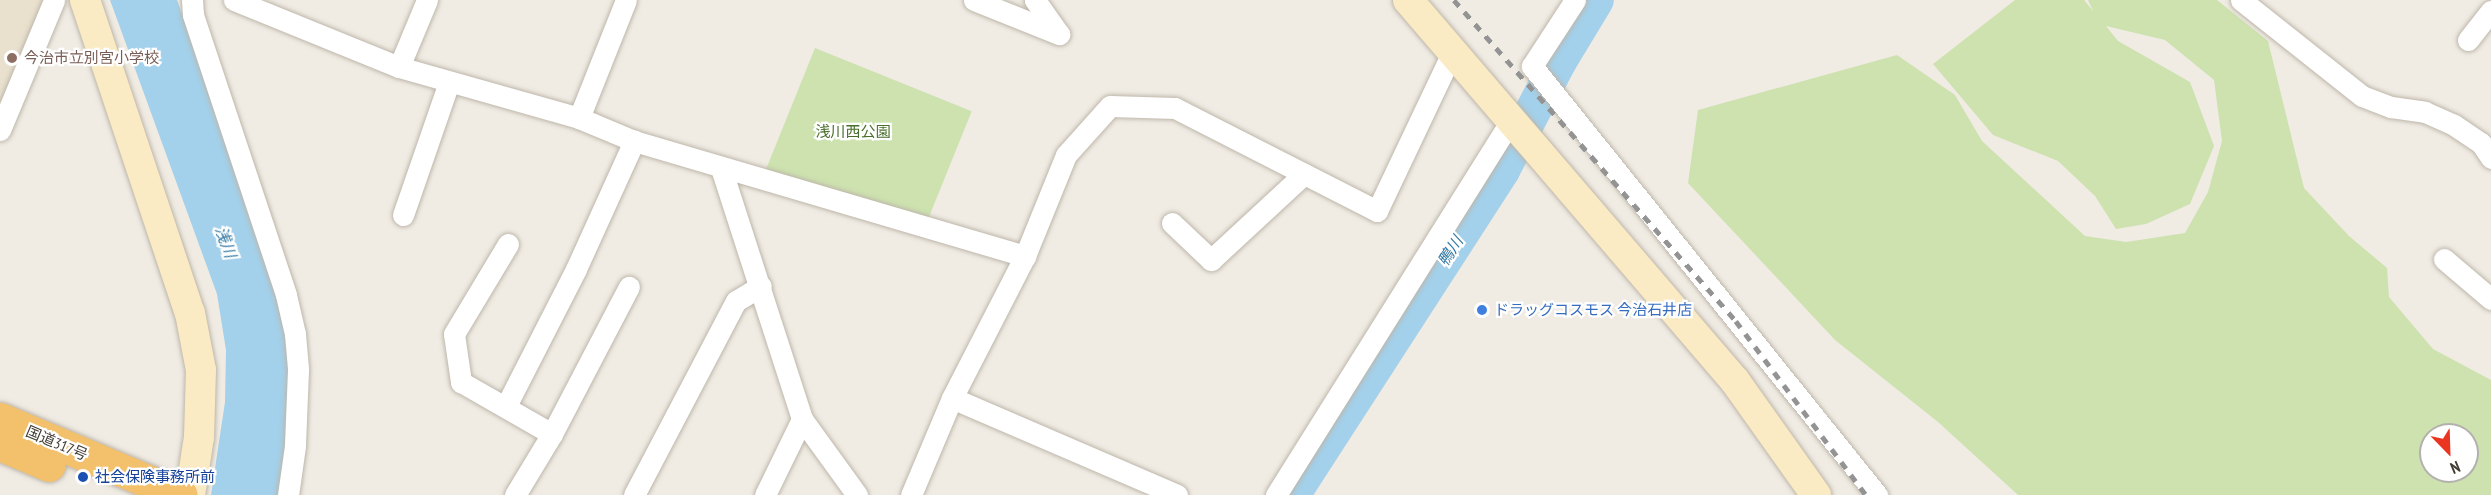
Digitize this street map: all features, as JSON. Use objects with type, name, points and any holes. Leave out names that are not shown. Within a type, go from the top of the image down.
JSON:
[{"type":"highway","name":"国道317号","points":[[0,419],[181,495]]},
{"type":"highway","name":"国道317号","points":[[0,444],[123,495]]},
{"type":"street","points":[[0,130],[54,0]]},
{"type":"street","points":[[85,0],[190,313],[201,370],[199,437],[190,495]]},
{"type":"street","points":[[192,0],[193,15],[286,295],[295,334],[298,370],[295,446],[288,495]]},
{"type":"street","points":[[234,0],[399,68],[579,118],[634,141],[721,168],[1025,256]]},
{"type":"street","points":[[399,68],[427,0]]},
{"type":"street","points":[[579,118],[626,0]]},
{"type":"street","points":[[974,0],[1059,34],[1035,0]]},
{"type":"street","points":[[1408,0],[1736,381],[1816,495]]},
{"type":"street","points":[[1575,0],[1532,66],[1877,495]]},
{"type":"street","points":[[2241,0],[2362,96],[2391,107],[2425,112],[2454,125],[2481,143],[2491,158]]},
{"type":"street","points":[[2468,40],[2491,11]]},
{"type":"street","points":[[911,495],[952,398],[1025,256],[1066,155],[1110,106],[1175,108],[1377,211],[1453,51]]},
{"type":"street","points":[[403,215],[450,82]]},
{"type":"street","points":[[1276,495],[1512,120]]},
{"type":"street","points":[[506,406],[576,269],[634,141]]},
{"type":"street","points":[[721,168],[802,419],[857,495]]},
{"type":"street","points":[[1172,223],[1211,260],[1304,174]]},
{"type":"street","points":[[508,244],[454,334],[461,382],[552,434]]},
{"type":"street","points":[[2444,259],[2491,298]]},
{"type":"street","points":[[634,495],[736,302],[760,286]]},
{"type":"street","points":[[515,495],[552,434],[629,287]]},
{"type":"street","points":[[952,398],[1177,495]]},
{"type":"street","points":[[765,495],[802,419]]},
{"type":"shaded area","name":"今治市立別宮小学校","points":[[0,0],[47,0],[0,116]]},
{"type":"green space","points":[[2015,0],[2084,0],[2093,11],[2088,0],[2217,0],[2268,41],[2304,188],[2349,236],[2387,268],[2389,297],[2433,349],[2491,380],[2491,495],[2018,495],[1938,422],[1835,340],[1688,183],[1698,110],[1897,55],[1955,95],[1982,141],[2085,236],[2126,242],[2185,233],[2208,192],[2222,141],[2214,80],[2165,40],[2106,26],[2118,41],[2190,82],[2214,146],[2190,204],[2146,224],[2116,229],[2095,196],[2058,161],[1993,135],[1933,64]]},
{"type":"green space","name":"浅川西公園","points":[[815,48],[972,111],[921,236],[765,172]]},
{"type":"water","name":"浅川","points":[[110,0],[177,0],[217,111],[281,306],[291,359],[288,438],[280,495],[211,495],[225,402],[226,350],[217,294]]},
{"type":"waterway","name":"鴨川","points":[[1292,495],[1502,170],[1559,61],[1596,0]]},
{"type":"railway","points":[[1454,0],[1736,321],[1866,495]]},
{"type":"place","name":"今治市立別宮小学校","points":[[12,58]]},
{"type":"place","name":"ドラッグコスモス 今治石井店","points":[[1482,310]]},
{"type":"place","name":"社会保険事務所前","points":[[83,477]]}]
